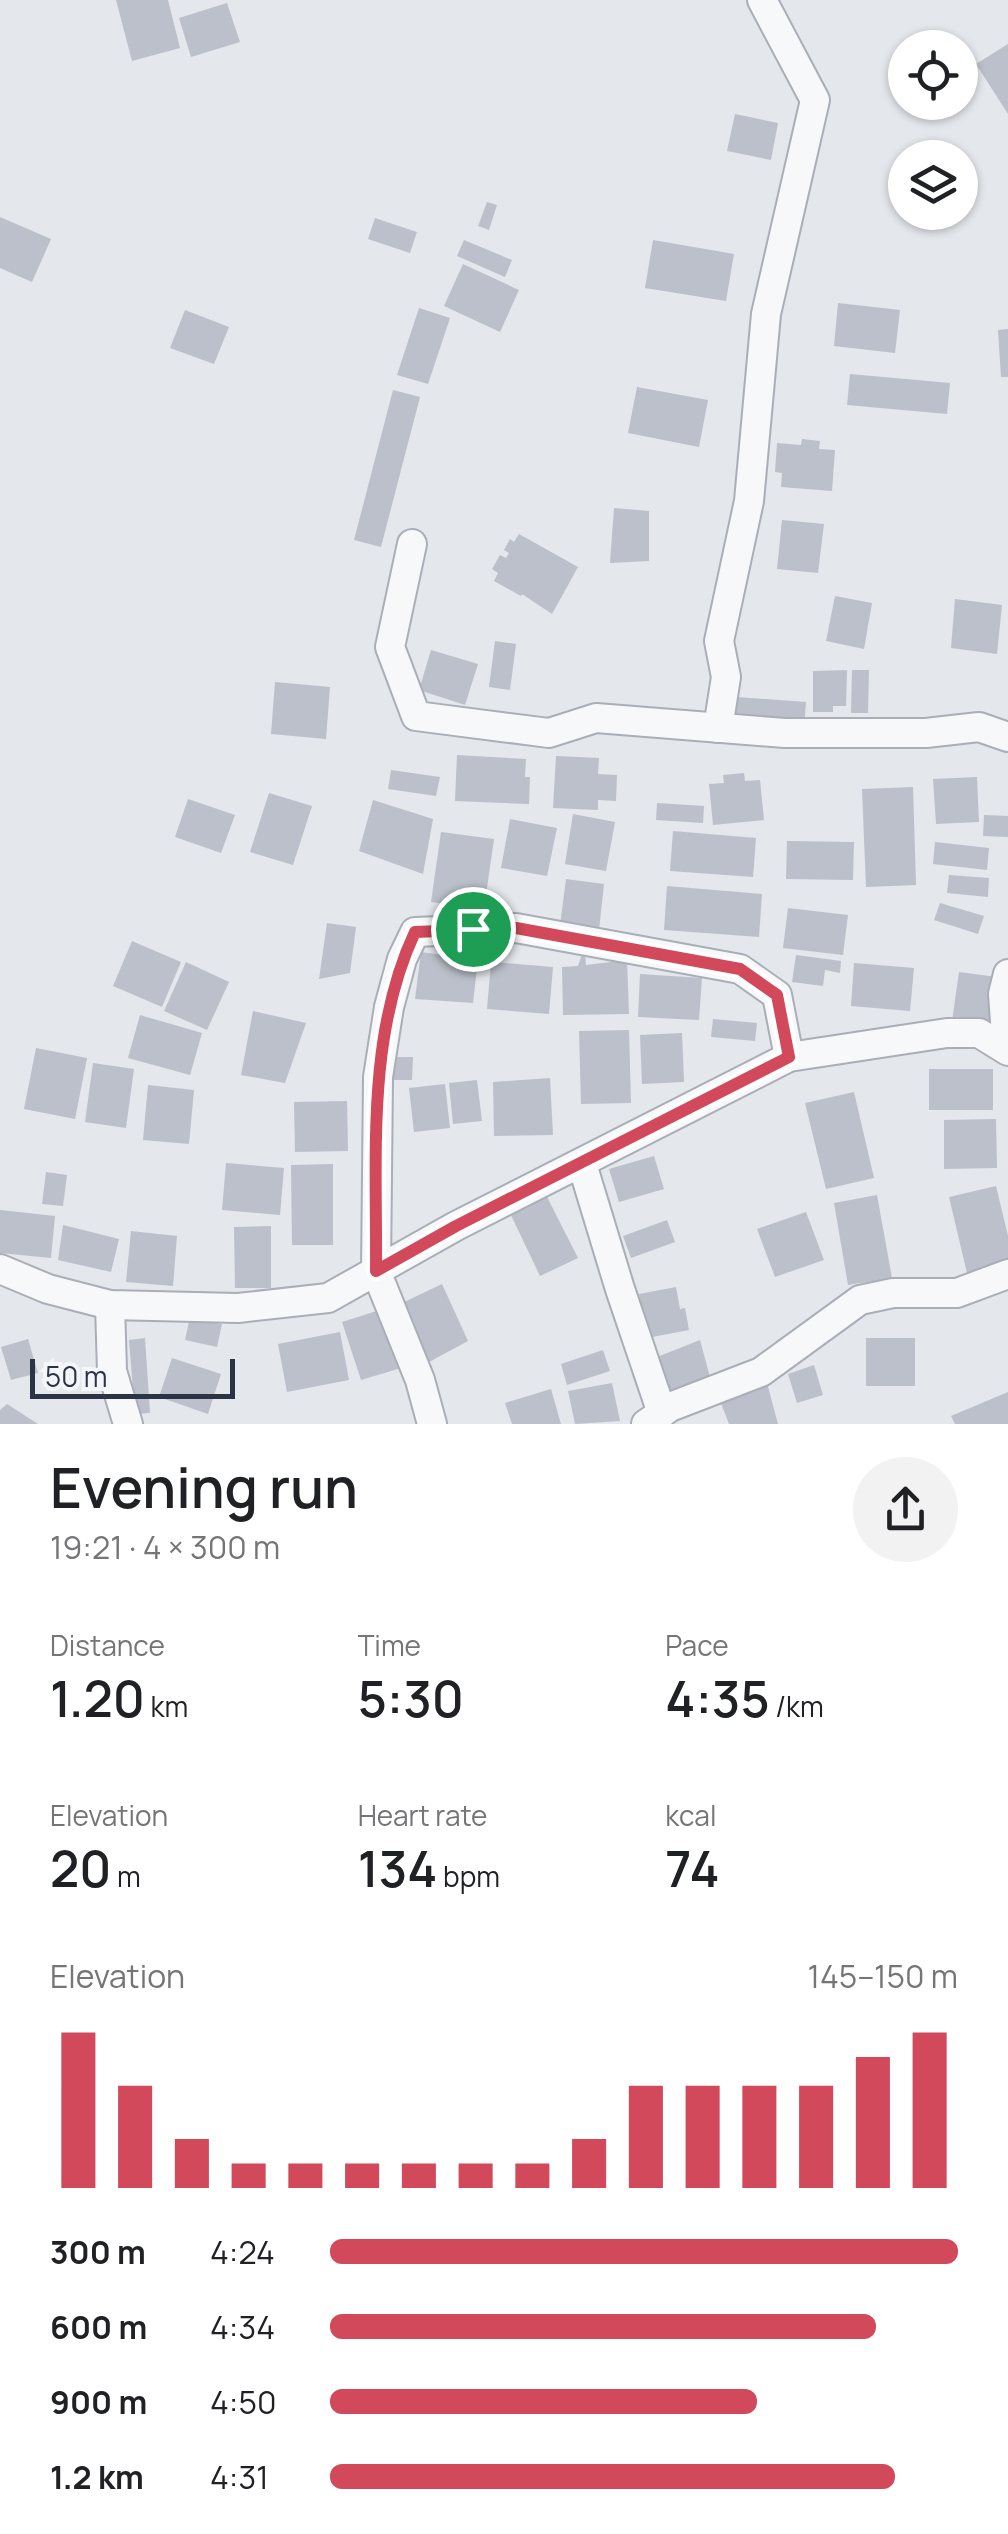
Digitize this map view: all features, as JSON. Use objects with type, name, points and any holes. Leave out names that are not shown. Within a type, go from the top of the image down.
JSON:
[{"type":"street","points":[[718,728],[726,677],[719,640],[749,501],[766,314],[815,100],[762,0]]},
{"type":"street","points":[[412,544],[390,648],[416,716],[548,733],[596,718],[786,733],[926,733],[979,727],[1008,737]]},
{"type":"street","points":[[432,1424],[420,1380],[376,1271],[378,1078],[389,1007],[402,959],[415,932],[516,928],[740,969],[777,995],[789,1057]]},
{"type":"street","points":[[1008,974],[1003,994],[1008,1050]]},
{"type":"street","points":[[0,1269],[48,1289],[110,1305],[238,1308],[328,1298],[456,1226],[789,1057],[947,1033],[979,1033],[1008,1050]]},
{"type":"street","points":[[582,1164],[654,1418],[760,1372],[860,1300],[893,1293],[958,1293],[1008,1274]]},
{"type":"street","points":[[110,1305],[112,1371],[128,1424]]},
{"type":"building","points":[[116,0],[168,0],[180,48],[132,61]]},
{"type":"building","points":[[227,3],[240,42],[191,57],[179,18]]},
{"type":"building","points":[[1008,44],[1008,114],[978,67],[978,63]]},
{"type":"building","points":[[735,114],[778,123],[771,160],[727,151]]},
{"type":"building","points":[[487,202],[497,205],[489,230],[478,226]]},
{"type":"building","points":[[0,217],[51,239],[32,282],[0,268]]},
{"type":"building","points":[[375,218],[417,232],[410,253],[368,239]]},
{"type":"building","points":[[464,240],[512,260],[505,277],[457,256]]},
{"type":"building","points":[[653,240],[734,254],[726,301],[645,288]]},
{"type":"building","points":[[463,264],[519,290],[500,332],[444,306]]},
{"type":"building","points":[[838,303],[900,310],[895,353],[834,346]]},
{"type":"building","points":[[419,308],[450,318],[428,384],[397,375]]},
{"type":"building","points":[[185,310],[229,327],[214,364],[170,348]]},
{"type":"building","points":[[1008,329],[1008,377],[1001,377],[998,330]]},
{"type":"building","points":[[850,374],[950,383],[947,414],[847,405]]},
{"type":"building","points":[[637,387],[708,400],[699,447],[628,433]]},
{"type":"building","points":[[393,390],[420,397],[381,547],[354,540]]},
{"type":"building","points":[[802,439],[820,441],[819,449],[835,450],[832,491],[781,487],[782,473],[775,472],[777,443],[801,445]]},
{"type":"building","points":[[614,508],[649,511],[649,561],[610,563]]},
{"type":"building","points":[[782,520],[824,524],[818,573],[777,569]]},
{"type":"building","points":[[519,534],[578,567],[552,614],[494,581],[498,573],[492,569],[500,555],[506,558],[509,553],[504,550],[510,539],[514,542]]},
{"type":"building","points":[[835,596],[872,603],[864,649],[826,641]]},
{"type":"building","points":[[955,599],[1002,605],[997,654],[951,648]]},
{"type":"building","points":[[495,641],[516,644],[510,690],[489,687]]},
{"type":"building","points":[[431,650],[478,664],[465,705],[419,690]]},
{"type":"building","points":[[847,670],[846,706],[833,706],[833,712],[813,712],[813,671]]},
{"type":"building","points":[[852,670],[869,670],[868,713],[851,713]]},
{"type":"building","points":[[275,682],[330,687],[326,739],[271,734]]},
{"type":"building","points":[[736,697],[806,702],[804,728],[734,723]]},
{"type":"building","points":[[457,755],[526,759],[529,804],[455,801]]},
{"type":"building","points":[[556,756],[599,758],[598,774],[617,775],[616,801],[598,800],[598,810],[553,808]]},
{"type":"building","points":[[391,770],[440,777],[436,796],[388,789]]},
{"type":"building","points":[[744,773],[745,781],[760,780],[764,820],[713,825],[709,784],[724,783],[723,775]]},
{"type":"building","points":[[977,777],[979,822],[936,824],[933,779]]},
{"type":"building","points":[[913,787],[916,885],[866,887],[862,789]]},
{"type":"building","points":[[269,793],[312,806],[293,865],[250,852]]},
{"type":"building","points":[[188,799],[235,815],[221,853],[175,837]]},
{"type":"building","points":[[373,800],[433,819],[423,874],[359,851]]},
{"type":"building","points":[[657,803],[704,806],[703,823],[656,820]]},
{"type":"building","points":[[573,814],[615,822],[606,871],[565,864]]},
{"type":"building","points":[[984,815],[1008,816],[1008,837],[983,836]]},
{"type":"building","points":[[510,819],[557,828],[547,876],[501,868]]},
{"type":"building","points":[[673,831],[756,838],[753,877],[670,871]]},
{"type":"building","points":[[441,832],[494,839],[484,909],[431,902]]},
{"type":"building","points":[[787,841],[854,842],[853,880],[786,879]]},
{"type":"building","points":[[935,842],[989,848],[987,870],[933,864]]},
{"type":"building","points":[[949,875],[989,878],[988,897],[947,893]]},
{"type":"building","points":[[566,879],[604,884],[599,930],[560,925]]},
{"type":"building","points":[[667,886],[762,894],[759,937],[664,930]]},
{"type":"building","points":[[940,903],[984,916],[978,934],[934,920]]},
{"type":"building","points":[[788,908],[848,915],[843,955],[783,948]]},
{"type":"building","points":[[327,923],[356,927],[350,973],[319,979]]},
{"type":"building","points":[[132,941],[181,962],[162,1007],[113,986]]},
{"type":"building","points":[[421,952],[478,960],[473,1003],[415,999]]},
{"type":"building","points":[[582,954],[586,965],[627,960],[629,1014],[563,1015],[562,967],[578,966]]},
{"type":"building","points":[[796,955],[841,961],[840,973],[825,970],[823,986],[792,982]]},
{"type":"building","points":[[186,962],[229,982],[207,1030],[164,1011]]},
{"type":"building","points":[[491,962],[553,967],[549,1014],[487,1009]]},
{"type":"building","points":[[854,963],[914,968],[910,1011],[851,1006]]},
{"type":"building","points":[[959,972],[997,977],[990,1026],[952,1021]]},
{"type":"building","points":[[640,974],[702,978],[699,1020],[638,1017]]},
{"type":"building","points":[[253,1011],[306,1023],[285,1083],[241,1075]]},
{"type":"building","points":[[140,1015],[202,1033],[190,1075],[128,1058]]},
{"type":"building","points":[[713,1019],[757,1023],[755,1041],[711,1037]]},
{"type":"building","points":[[629,1030],[631,1103],[581,1104],[579,1031]]},
{"type":"building","points":[[682,1033],[684,1082],[642,1084],[640,1035]]},
{"type":"building","points":[[36,1048],[87,1058],[75,1119],[24,1109]]},
{"type":"building","points":[[392,1057],[413,1057],[412,1080],[392,1080]]},
{"type":"building","points":[[93,1063],[134,1069],[126,1128],[85,1122]]},
{"type":"building","points":[[929,1069],[993,1069],[993,1110],[929,1110]]},
{"type":"building","points":[[550,1078],[553,1135],[494,1136],[493,1082]]},
{"type":"building","points":[[477,1080],[482,1121],[453,1124],[449,1083]]},
{"type":"building","points":[[445,1084],[450,1128],[414,1132],[409,1088]]},
{"type":"building","points":[[148,1085],[194,1090],[189,1144],[143,1140]]},
{"type":"building","points":[[854,1092],[874,1178],[826,1189],[805,1103]]},
{"type":"building","points":[[347,1101],[348,1151],[295,1152],[294,1102]]},
{"type":"building","points":[[996,1119],[997,1168],[944,1169],[944,1120]]},
{"type":"building","points":[[654,1156],[664,1189],[619,1202],[609,1169]]},
{"type":"building","points":[[226,1163],[284,1168],[280,1215],[222,1210]]},
{"type":"building","points":[[333,1164],[333,1245],[292,1245],[291,1165]]},
{"type":"building","points":[[46,1172],[67,1175],[63,1206],[42,1204]]},
{"type":"building","points":[[996,1186],[1008,1236],[1008,1263],[967,1273],[949,1197]]},
{"type":"building","points":[[545,1193],[578,1258],[540,1276],[509,1211]]},
{"type":"building","points":[[877,1195],[892,1278],[848,1285],[834,1203]]},
{"type":"building","points":[[0,1210],[55,1216],[51,1258],[0,1253]]},
{"type":"building","points":[[806,1212],[824,1260],[775,1277],[757,1229]]},
{"type":"building","points":[[667,1220],[675,1242],[631,1258],[623,1236]]},
{"type":"building","points":[[63,1225],[119,1239],[111,1272],[58,1260]]},
{"type":"building","points":[[271,1226],[271,1288],[235,1288],[234,1227]]},
{"type":"building","points":[[131,1231],[177,1236],[173,1286],[126,1282]]},
{"type":"building","points":[[442,1284],[468,1341],[429,1362],[400,1304]]},
{"type":"building","points":[[676,1287],[689,1330],[647,1338],[639,1294]]},
{"type":"building","points":[[383,1309],[401,1368],[361,1380],[342,1322]]},
{"type":"building","points":[[190,1317],[222,1324],[217,1347],[185,1340]]},
{"type":"building","points":[[340,1332],[349,1380],[287,1392],[278,1344]]},
{"type":"building","points":[[145,1338],[150,1413],[135,1414],[129,1340]]},
{"type":"building","points":[[866,1338],[915,1338],[915,1386],[866,1386]]},
{"type":"building","points":[[28,1339],[38,1373],[11,1380],[1,1347]]},
{"type":"building","points":[[700,1340],[711,1381],[672,1396],[657,1357]]},
{"type":"building","points":[[603,1350],[610,1371],[567,1385],[561,1364]]},
{"type":"building","points":[[172,1358],[221,1374],[208,1414],[159,1397]]},
{"type":"building","points":[[814,1365],[823,1395],[797,1403],[788,1374]]},
{"type":"building","points":[[612,1383],[620,1421],[575,1424],[568,1391]]},
{"type":"building","points":[[767,1383],[778,1424],[729,1424],[719,1398]]},
{"type":"building","points":[[551,1389],[561,1424],[512,1424],[505,1403]]},
{"type":"building","points":[[1008,1392],[1008,1424],[955,1424],[951,1416]]},
{"type":"building","points":[[7,1404],[38,1424],[0,1424],[0,1410]]},
{"type":"route","points":[[516,928],[740,969],[777,995],[789,1057],[456,1226],[376,1271],[378,1078],[389,1007],[402,959],[415,932],[473,929],[516,928]]}]
